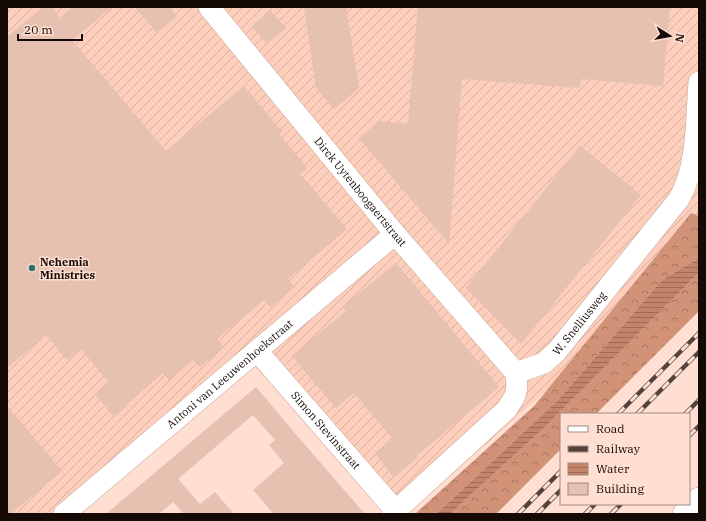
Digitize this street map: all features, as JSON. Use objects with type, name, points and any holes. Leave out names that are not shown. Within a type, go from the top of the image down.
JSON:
[{"type":"street","name":"Dirck Uytenboogaertstraat","points":[[209,7],[396,234],[516,373]]},
{"type":"street","name":"W. Snelliusweg","points":[[516,373],[544,363],[557,351],[679,199],[686,187],[691,169],[699,82]]},
{"type":"street","name":"Antoni van Leeuwenhoekstraat","points":[[64,514],[396,234]]},
{"type":"street","name":"Simon Stevinstraat","points":[[257,351],[393,512]]},
{"type":"street","points":[[393,512],[506,410],[512,402],[518,389],[516,373]]},
{"type":"street","points":[[683,514],[699,498]]},
{"type":"shaded area","points":[[7,7],[699,7],[699,255],[407,514],[394,514],[252,364],[80,514],[7,514]]},
{"type":"green space","points":[[691,213],[699,216],[699,258],[662,280],[558,400],[436,514],[415,514],[534,406]]},
{"type":"green space","points":[[699,273],[699,311],[597,413],[560,413],[560,450],[496,514],[450,514],[543,429]]},
{"type":"water","points":[[699,258],[699,273],[543,429],[450,514],[436,514],[558,400],[662,280]]},
{"type":"building","points":[[43,7],[53,7],[60,18],[72,7],[112,7],[72,40],[166,151],[244,86],[282,132],[279,134],[307,168],[300,174],[347,229],[288,279],[294,287],[270,307],[264,300],[217,339],[224,347],[200,367],[193,360],[169,380],[163,373],[114,417],[95,394],[109,383],[81,349],[67,360],[46,335],[7,368],[7,37]]},
{"type":"building","points":[[135,7],[169,7],[177,16],[157,33]]},
{"type":"building","points":[[304,7],[346,7],[359,88],[334,109],[316,87]]},
{"type":"building","points":[[418,7],[670,7],[663,86],[581,79],[580,88],[462,79],[449,244],[359,138],[379,121],[408,124]]},
{"type":"building","points":[[270,10],[286,28],[267,44],[252,26]]},
{"type":"building","points":[[580,146],[641,195],[521,344],[466,288]]},
{"type":"building","points":[[396,263],[499,387],[416,456],[418,457],[394,478],[376,454],[393,439],[354,393],[336,408],[292,356],[346,311],[342,307]]},
{"type":"building","points":[[256,387],[365,514],[274,514],[253,490],[284,463],[269,445],[275,440],[253,415],[178,479],[200,504],[215,492],[234,514],[184,514],[173,502],[159,514],[106,514]]},
{"type":"building","points":[[7,406],[62,471],[11,514],[7,514]]},
{"type":"railway","points":[[619,413],[699,333]]},
{"type":"railway","points":[[638,413],[699,352]]},
{"type":"railway","points":[[686,413],[699,400]]},
{"type":"railway","points":[[690,435],[699,426]]},
{"type":"railway","points":[[518,514],[560,472]]},
{"type":"railway","points":[[537,514],[560,491]]},
{"type":"railway","points":[[585,514],[594,505]]},
{"type":"railway","points":[[611,514],[620,505]]},
{"type":"place","name":"Nehemia Ministries","points":[[32,268]]}]
